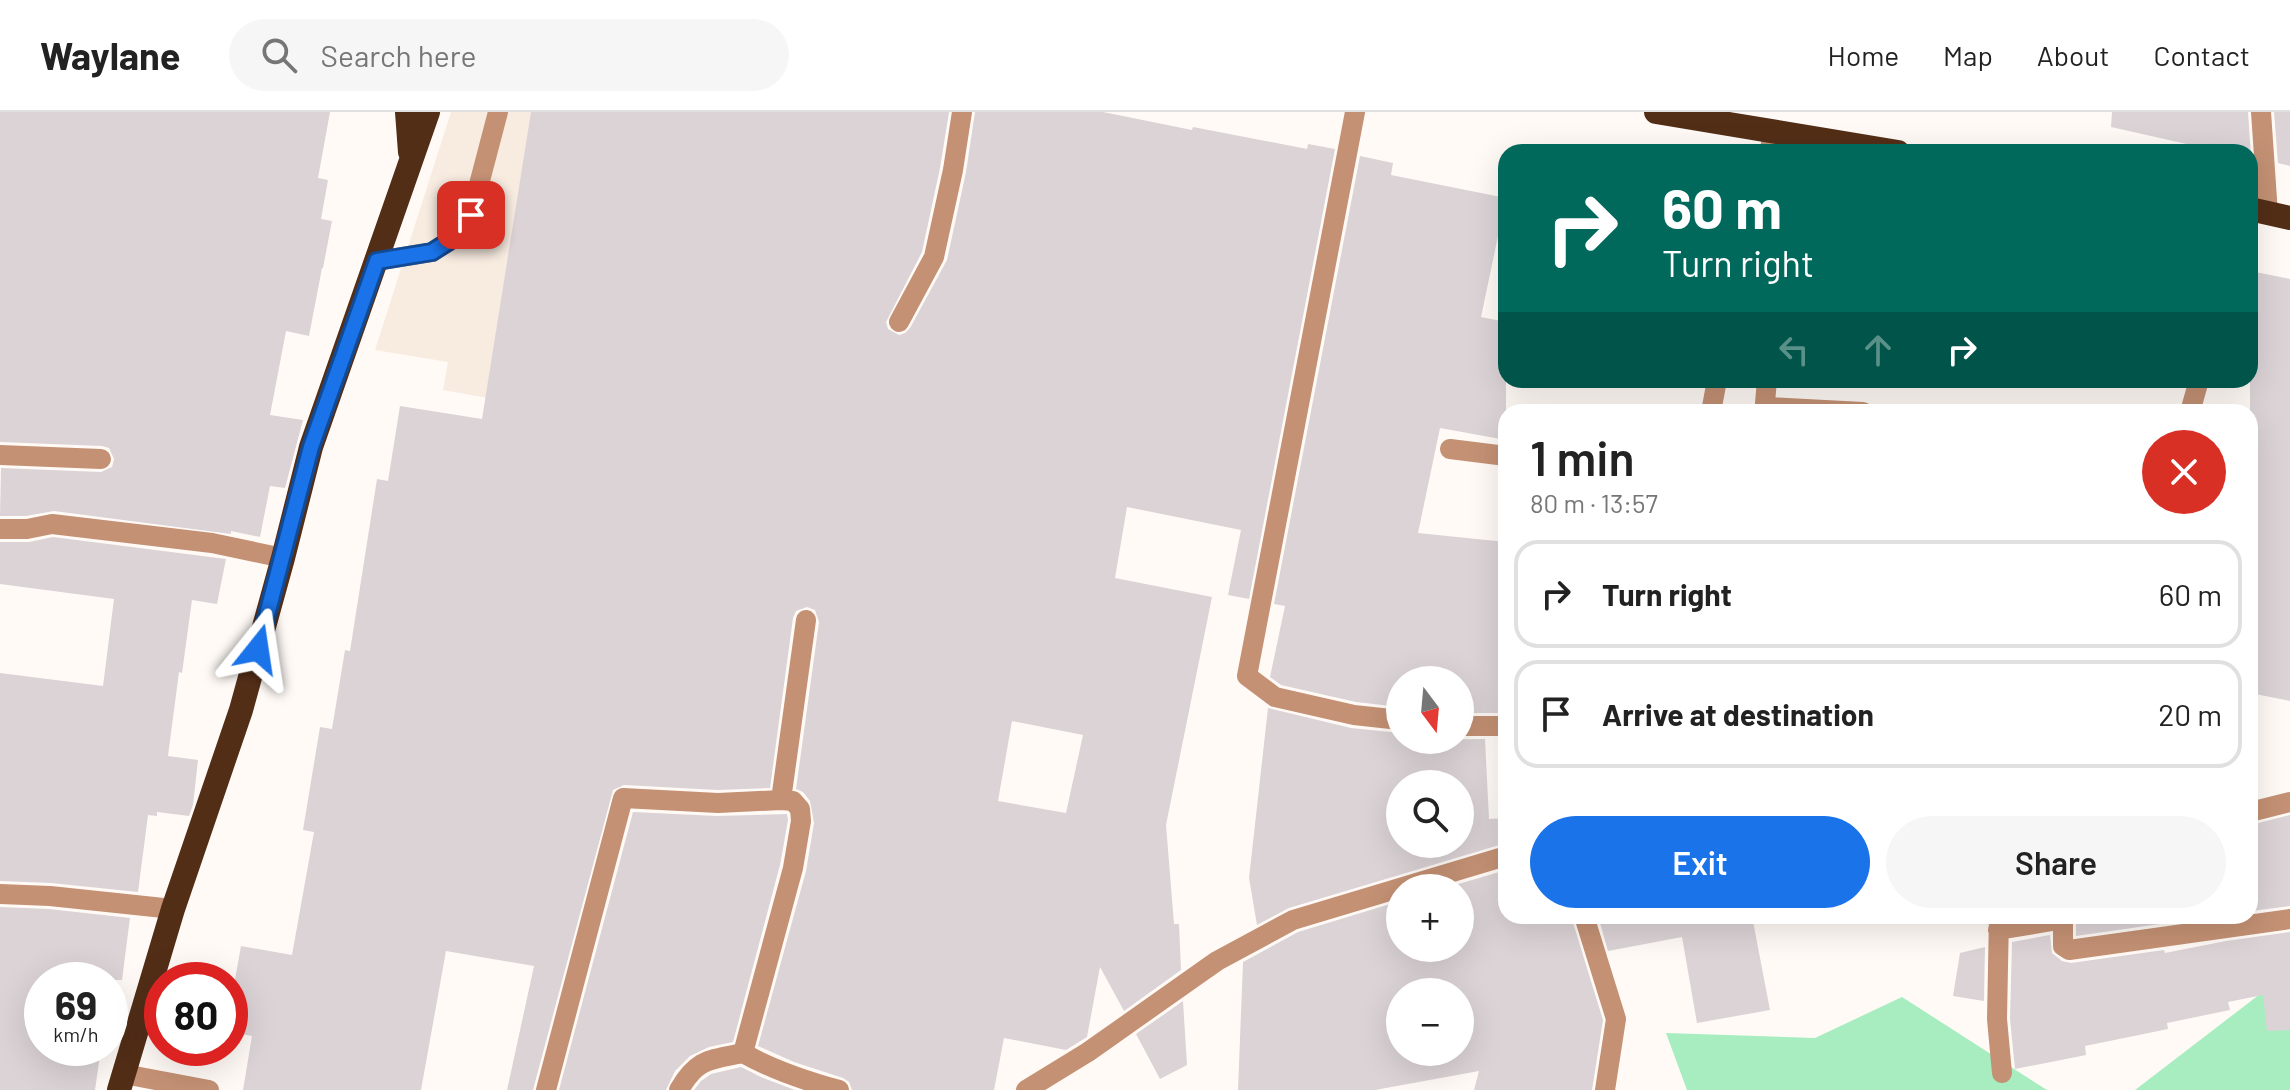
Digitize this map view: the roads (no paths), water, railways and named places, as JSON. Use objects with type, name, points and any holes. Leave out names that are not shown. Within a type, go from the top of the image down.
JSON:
[{"type":"highway","points":[[407,112],[411,166]]},
{"type":"highway","points":[[121,1082],[173,909],[241,710],[311,447],[428,112]]},
{"type":"highway","points":[[1656,112],[1772,142],[1805,144]]},
{"type":"street","points":[[377,261],[432,252],[454,238],[471,215],[498,112]]},
{"type":"street","points":[[899,322],[934,257],[962,112]]},
{"type":"street","points":[[1355,112],[1247,676],[1275,697],[1354,715],[1386,718]]},
{"type":"street","points":[[2261,112],[2269,214]]},
{"type":"street","points":[[1450,449],[1498,455]]},
{"type":"street","points":[[0,455],[101,459]]},
{"type":"street","points":[[0,529],[27,529],[52,524],[212,543],[283,558]]},
{"type":"street","points":[[781,800],[806,620]]},
{"type":"street","points":[[1474,726],[1498,726]]},
{"type":"street","points":[[546,1090],[623,798],[718,803],[781,800],[793,801],[800,809],[801,821],[790,882],[743,1053]]},
{"type":"street","points":[[2258,810],[2290,802]]},
{"type":"street","points":[[1026,1090],[1088,1052],[1217,961],[1293,920],[1498,858]]},
{"type":"street","points":[[0,894],[173,909]]},
{"type":"street","points":[[2258,923],[2290,919]]},
{"type":"street","points":[[1586,924],[1616,1019],[1605,1090]]},
{"type":"street","points":[[1998,924],[1997,1019],[2002,1073]]},
{"type":"street","points":[[2063,924],[2063,946],[2069,950],[2254,924]]},
{"type":"street","points":[[679,1090],[701,1062],[743,1053],[801,1079],[839,1090]]},
{"type":"street","points":[[121,1082],[209,1090]]}]
